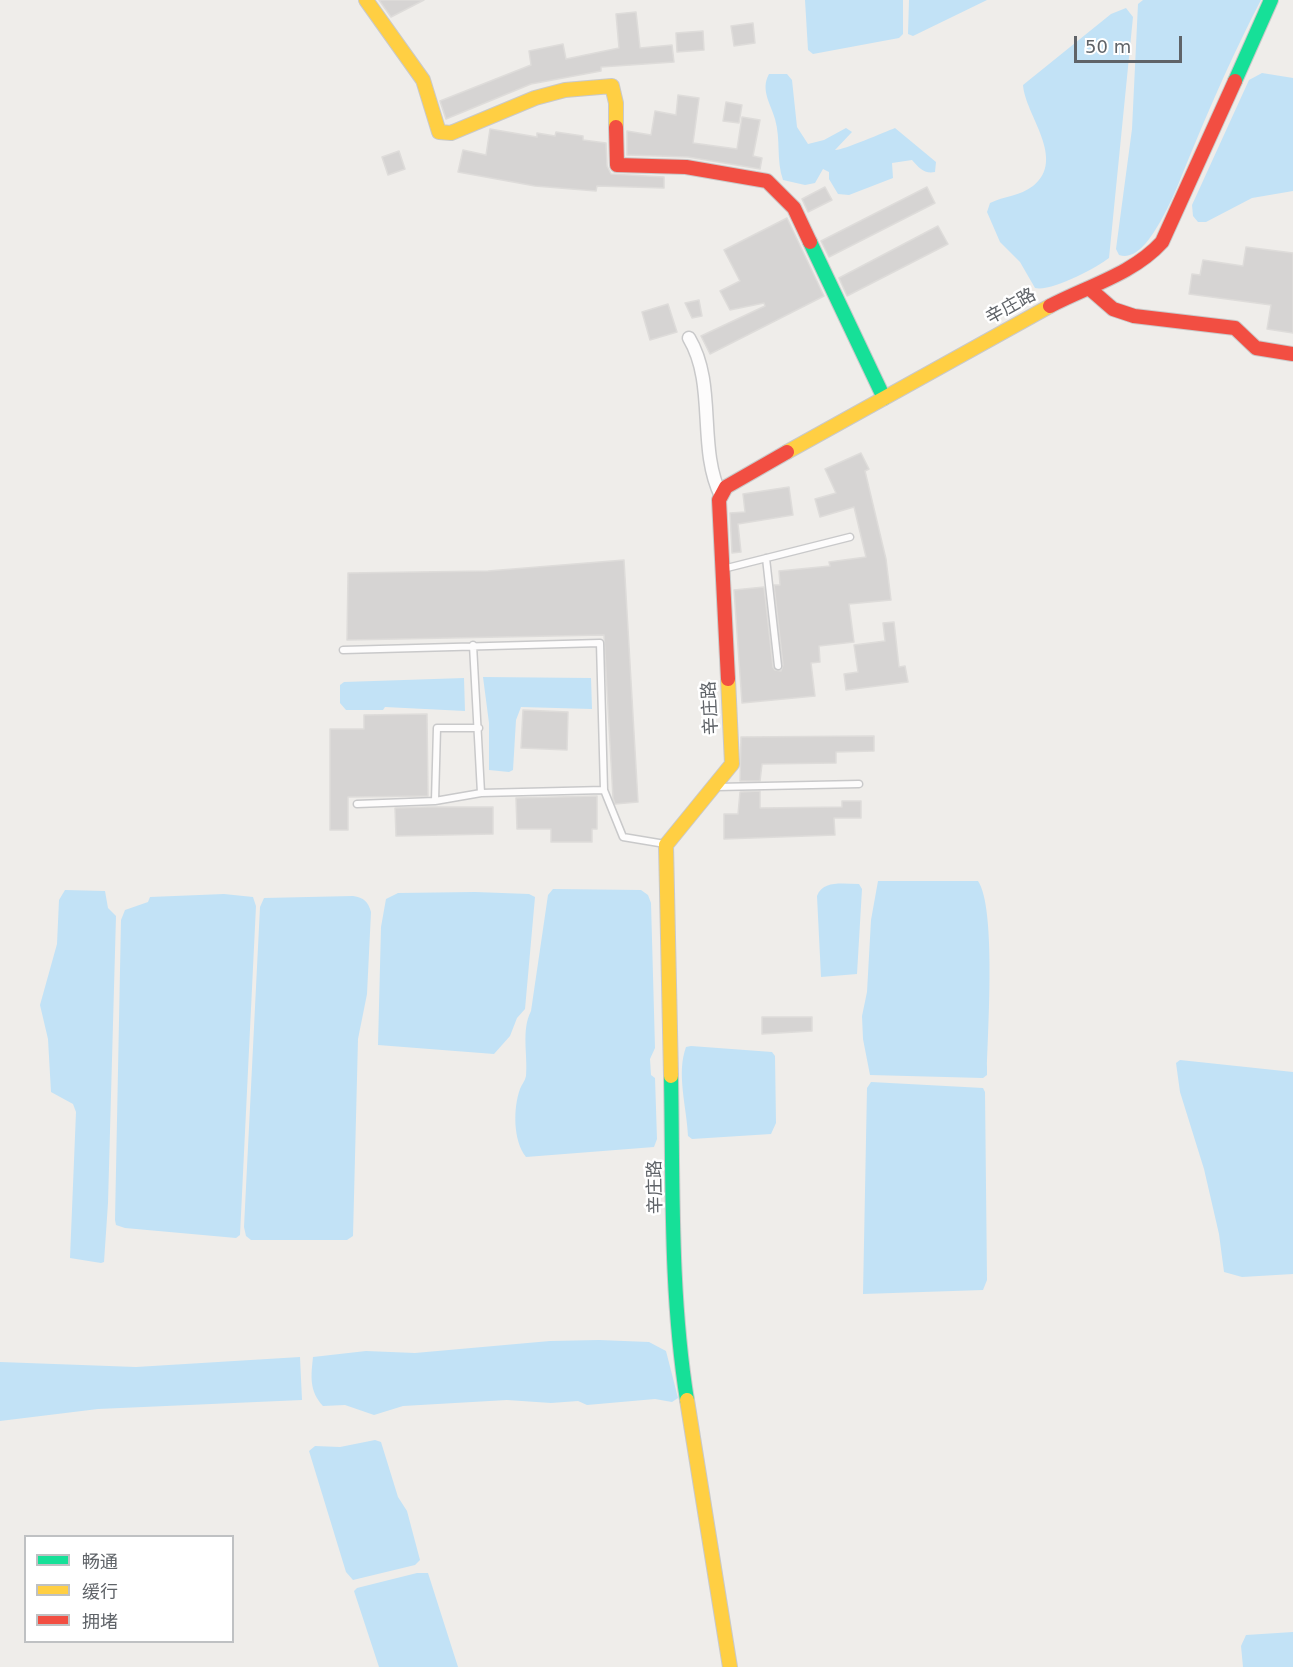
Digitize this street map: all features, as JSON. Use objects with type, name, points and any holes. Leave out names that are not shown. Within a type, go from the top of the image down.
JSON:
[{"type":"street","points":[[366,0],[423,80],[439,132],[451,133],[545,95],[565,90],[612,86],[616,103],[617,165],[686,167],[767,181],[794,208],[884,398]]},
{"type":"street","name":"辛庄路","points":[[730,1667],[679,1352],[666,845],[732,764],[719,500],[726,487],[740,477],[1064,299],[1090,289],[1150,255],[1162,242],[1271,0]]},
{"type":"street","points":[[1090,289],[1113,309],[1134,316],[1235,328],[1256,348],[1293,354]]},
{"type":"street","points":[[689,338],[701,364],[712,478],[721,496]]},
{"type":"lane","points":[[722,569],[850,537]]},
{"type":"lane","points":[[766,558],[778,666]]},
{"type":"lane","points":[[343,650],[600,643],[604,790],[622,837],[666,845]]},
{"type":"lane","points":[[473,645],[481,793]]},
{"type":"lane","points":[[435,801],[437,728],[479,728]]},
{"type":"lane","points":[[713,788],[859,784]]},
{"type":"lane","points":[[357,804],[435,801],[481,793],[604,790]]},
{"type":"water","points":[[805,0],[903,0],[903,34],[899,38],[813,54],[808,50]]},
{"type":"water","points":[[909,0],[987,0],[913,36],[908,34]]},
{"type":"water","points":[[1143,0],[1261,0],[1219,87],[1166,211],[1143,246],[1135,253],[1124,256],[1119,255],[1116,249],[1132,129],[1138,4]]},
{"type":"water","points":[[1126,8],[1133,17],[1109,258],[1062,283],[1035,288],[1020,262],[1000,242],[987,212],[990,203],[1023,192],[1033,186],[1042,175],[1046,163],[1042,137],[1025,97],[1023,85],[1111,14]]},
{"type":"water","points":[[1262,73],[1293,78],[1293,191],[1252,198],[1206,222],[1198,222],[1193,216],[1192,205],[1249,80]]},
{"type":"water","points":[[769,74],[787,74],[792,80],[797,127],[808,144],[824,140],[846,128],[852,132],[835,150],[839,150],[895,128],[936,162],[935,172],[919,168],[912,160],[892,163],[893,178],[849,195],[838,194],[829,179],[829,172],[823,169],[815,183],[805,185],[783,180],[777,127],[766,91]]},
{"type":"water","points":[[483,677],[591,678],[592,709],[521,707],[516,720],[513,770],[509,772],[489,770],[489,723]]},
{"type":"water","points":[[464,678],[465,711],[385,707],[383,710],[346,710],[340,703],[340,685],[344,682]]},
{"type":"water","points":[[878,881],[978,881],[984,895],[989,941],[987,1075],[983,1078],[870,1075],[863,1039],[862,1016],[867,992],[871,920]]},
{"type":"water","points":[[859,884],[862,889],[857,974],[821,977],[817,896],[824,887],[829,885]]},
{"type":"water","points":[[553,889],[641,890],[648,895],[651,903],[655,1048],[650,1059],[651,1075],[655,1078],[657,1139],[654,1147],[526,1157],[522,1150],[515,1115],[520,1089],[526,1076],[526,1026],[531,1011],[548,895]]},
{"type":"water","points":[[65,890],[105,891],[108,908],[116,916],[108,1203],[104,1262],[101,1263],[70,1258],[76,1112],[73,1104],[51,1092],[48,1039],[40,1005],[57,944],[59,900]]},
{"type":"water","points":[[398,893],[529,894],[535,897],[525,1009],[517,1018],[510,1036],[494,1054],[378,1045],[381,927],[386,899]]},
{"type":"water","points":[[224,894],[253,897],[256,906],[240,1235],[236,1238],[125,1228],[116,1225],[115,1220],[121,920],[125,910],[148,902],[150,897]]},
{"type":"water","points":[[353,896],[365,901],[371,912],[367,994],[358,1039],[353,1236],[347,1240],[251,1240],[246,1236],[244,1227],[260,907],[264,898]]},
{"type":"water","points":[[686,1047],[772,1052],[775,1056],[776,1123],[771,1134],[692,1139],[688,1136],[682,1068]]},
{"type":"water","points":[[1180,1060],[1293,1072],[1293,1274],[1242,1277],[1224,1272],[1219,1234],[1204,1169],[1180,1092],[1176,1063]]},
{"type":"water","points":[[871,1082],[983,1088],[985,1092],[987,1280],[983,1290],[863,1294],[867,1088]]},
{"type":"water","points":[[550,1341],[649,1342],[666,1351],[678,1398],[672,1402],[655,1399],[587,1405],[578,1401],[551,1403],[507,1400],[403,1406],[374,1415],[345,1405],[323,1406],[315,1395],[312,1383],[313,1357],[366,1351],[415,1353]]},
{"type":"water","points":[[300,1357],[302,1400],[98,1409],[0,1421],[0,1362],[136,1367]]},
{"type":"water","points":[[375,1440],[381,1442],[398,1497],[407,1511],[420,1560],[415,1565],[353,1580],[346,1572],[309,1451],[315,1446],[340,1447]]},
{"type":"water","points":[[417,1573],[428,1573],[458,1667],[379,1667],[354,1591],[357,1588]]},
{"type":"water","points":[[1293,1632],[1293,1667],[1243,1667],[1241,1646],[1246,1635]]},
{"type":"building","points":[[379,0],[424,0],[391,17]]},
{"type":"building","points":[[636,12],[640,48],[672,45],[674,62],[601,67],[601,71],[531,84],[446,119],[440,101],[531,65],[529,51],[563,44],[566,59],[619,48],[616,14]]},
{"type":"building","points":[[753,23],[755,43],[734,46],[731,26]]},
{"type":"building","points":[[703,31],[704,50],[677,52],[676,33]]},
{"type":"building","points":[[678,95],[699,98],[693,143],[737,149],[742,117],[760,120],[753,156],[762,158],[760,169],[688,157],[627,155],[627,131],[651,135],[655,111],[676,115]]},
{"type":"building","points":[[726,102],[742,105],[739,123],[723,121]]},
{"type":"building","points":[[490,129],[537,137],[537,133],[555,136],[556,132],[583,136],[583,140],[606,143],[607,166],[611,174],[664,177],[664,188],[597,186],[596,191],[535,186],[458,172],[463,150],[486,155]]},
{"type":"building","points":[[399,151],[405,169],[388,175],[382,157]]},
{"type":"building","points":[[825,187],[832,200],[808,212],[802,199]]},
{"type":"building","points":[[927,187],[935,203],[829,257],[821,241]]},
{"type":"building","points":[[787,218],[824,296],[710,354],[701,336],[765,306],[764,303],[730,310],[720,291],[740,281],[724,250]]},
{"type":"building","points":[[938,226],[948,244],[847,296],[839,278]]},
{"type":"building","points":[[1246,247],[1293,253],[1293,333],[1267,329],[1271,305],[1189,294],[1192,274],[1200,275],[1203,260],[1243,266]]},
{"type":"building","points":[[699,300],[702,316],[692,318],[685,303]]},
{"type":"building","points":[[668,304],[677,332],[650,340],[642,312]]},
{"type":"building","points":[[861,453],[869,469],[865,471],[886,559],[891,600],[849,604],[854,642],[819,646],[820,662],[811,663],[815,696],[742,703],[734,590],[764,587],[773,667],[781,671],[783,665],[774,585],[780,585],[779,571],[830,566],[829,562],[866,557],[854,507],[820,517],[815,499],[836,493],[825,469]]},
{"type":"building","points":[[789,487],[793,515],[738,524],[741,552],[732,553],[730,513],[745,512],[743,494]]},
{"type":"building","points":[[624,560],[638,802],[615,804],[613,798],[604,635],[347,640],[348,573],[488,571]]},
{"type":"building","points":[[894,622],[899,667],[905,666],[908,682],[846,690],[844,674],[858,672],[854,645],[885,641],[883,623]]},
{"type":"building","points":[[523,710],[568,712],[567,750],[521,748]]},
{"type":"building","points":[[427,714],[428,796],[348,797],[348,830],[330,830],[330,729],[364,729],[364,715]]},
{"type":"building","points":[[874,736],[874,751],[836,752],[836,763],[762,764],[760,781],[740,781],[741,737]]},
{"type":"building","points":[[760,791],[760,808],[842,807],[842,801],[861,801],[861,818],[834,818],[835,835],[724,839],[724,814],[738,814],[740,792]]},
{"type":"building","points":[[597,796],[597,829],[592,829],[592,842],[551,842],[551,829],[517,829],[516,798]]},
{"type":"building","points":[[493,807],[493,834],[396,836],[395,808]]},
{"type":"building","points":[[762,1017],[812,1017],[812,1031],[762,1034]]},
{"type":"traffic: fast","points":[[1235,81],[1271,0]]},
{"type":"traffic: fast","points":[[810,242],[884,398]]},
{"type":"traffic: fast","points":[[671,1076],[675,1279],[687,1400]]},
{"type":"traffic: slow","points":[[366,0],[423,80],[439,132],[451,133],[535,98],[565,90],[612,86],[616,103],[616,127]]},
{"type":"traffic: slow","points":[[787,452],[1050,306]]},
{"type":"traffic: slow","points":[[671,1076],[666,845],[732,764],[728,679]]},
{"type":"traffic: slow","points":[[687,1400],[730,1667]]},
{"type":"traffic: jam","points":[[1050,306],[1124,271],[1138,263],[1162,242],[1235,81]]},
{"type":"traffic: jam","points":[[616,127],[617,165],[686,167],[767,181],[794,208],[810,242]]},
{"type":"traffic: jam","points":[[1090,289],[1113,309],[1134,316],[1235,328],[1256,348],[1293,354]]},
{"type":"traffic: jam","points":[[728,679],[719,500],[726,487],[787,452]]}]
